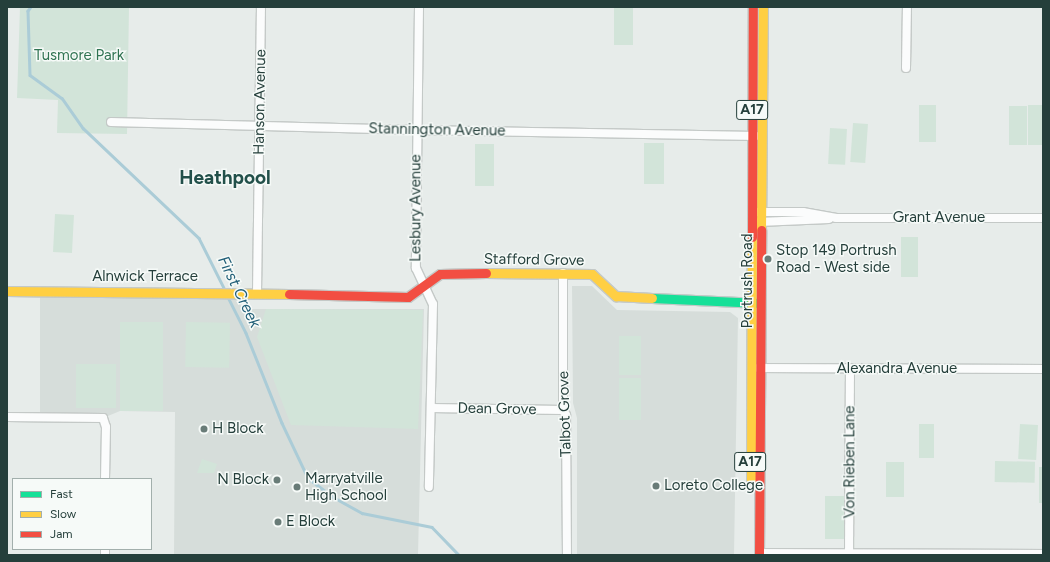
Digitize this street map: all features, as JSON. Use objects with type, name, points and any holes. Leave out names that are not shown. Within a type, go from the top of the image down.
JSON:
[{"type":"main road","name":"Portrush Road","points":[[753,7],[750,368],[756,554]]},
{"type":"main road","name":"Portrush Road","points":[[756,554],[762,369],[763,7]]},
{"type":"main road","name":"Stafford Grove","points":[[423,287],[440,274],[448,273],[592,274],[616,296],[761,303]]},
{"type":"main road","name":"Alnwick Terrace","points":[[7,291],[220,291],[408,297],[423,287]]},
{"type":"street","name":"Hanson Avenue","points":[[257,292],[262,7]]},
{"type":"street","name":"Lesbury Avenue","points":[[419,7],[416,130],[416,268],[423,287]]},
{"type":"street","points":[[906,68],[907,7]]},
{"type":"street","name":"Stannington Avenue","points":[[111,122],[259,127],[763,136]]},
{"type":"street","name":"Grant Avenue","points":[[752,217],[803,212],[836,218],[1043,218]]},
{"type":"street","name":"Talbot Grove","points":[[563,273],[563,410],[566,415],[567,555]]},
{"type":"street","points":[[423,287],[433,304],[429,487]]},
{"type":"street","name":"Alexandra Avenue","points":[[750,368],[1043,369]]},
{"type":"street","name":"Von Rieben Lane","points":[[849,554],[850,369]]},
{"type":"street","name":"Dean Grove","points":[[431,408],[563,410]]},
{"type":"street","points":[[7,417],[103,418],[106,427],[105,478]]},
{"type":"street","points":[[756,554],[1043,554]]},
{"type":"shaded area","name":"Loreto College","points":[[572,286],[592,286],[617,310],[730,312],[738,318],[734,555],[577,555],[577,418],[573,403]]},
{"type":"shaded area","name":"Marryatville High School","points":[[40,291],[232,292],[243,309],[424,309],[418,555],[174,555],[175,412],[120,411],[103,418],[40,417]]},
{"type":"green space","name":"Tusmore Park","points":[[20,7],[129,7],[127,134],[57,133],[58,100],[17,98]]},
{"type":"green space","points":[[614,7],[633,7],[633,45],[614,45]]},
{"type":"green space","points":[[919,105],[936,105],[936,142],[919,142]]},
{"type":"green space","points":[[1028,105],[1043,105],[1043,145],[1028,145]]},
{"type":"green space","points":[[1009,106],[1027,106],[1027,145],[1009,145]]},
{"type":"green space","points":[[853,123],[868,124],[865,163],[850,162]]},
{"type":"green space","points":[[830,128],[847,129],[845,165],[828,164]]},
{"type":"green space","points":[[644,143],[664,143],[664,184],[644,184]]},
{"type":"green space","points":[[475,144],[494,144],[494,186],[475,186]]},
{"type":"green space","points":[[55,214],[74,215],[72,253],[53,252]]},
{"type":"green space","points":[[901,237],[918,237],[918,277],[901,277]]},
{"type":"green space","points":[[266,309],[423,310],[418,429],[291,425],[257,337]]},
{"type":"green space","points":[[120,322],[163,322],[163,411],[120,411]]},
{"type":"green space","points":[[186,322],[230,323],[229,368],[185,367]]},
{"type":"green space","points":[[619,336],[641,336],[641,375],[619,375]]},
{"type":"green space","points":[[76,364],[116,364],[116,408],[76,408]]},
{"type":"green space","points":[[619,378],[641,378],[641,420],[619,420]]},
{"type":"green space","points":[[919,424],[934,424],[934,458],[919,458]]},
{"type":"green space","points":[[1020,424],[1038,425],[1036,460],[1018,459]]},
{"type":"green space","points":[[202,459],[217,464],[214,473],[197,473]]},
{"type":"green space","points":[[995,461],[1035,462],[1035,483],[995,482]]},
{"type":"green space","points":[[886,462],[904,462],[904,497],[886,497]]},
{"type":"green space","points":[[1039,467],[1043,467],[1043,503],[1039,503]]},
{"type":"green space","points":[[825,496],[845,496],[845,539],[825,539]]},
{"type":"waterway","name":"First Creek","points":[[31,7],[28,11],[30,75],[62,98],[83,128],[199,238],[224,288]]},
{"type":"waterway","name":"First Creek","points":[[227,295],[246,333],[282,423],[308,478],[335,498],[362,513],[432,527],[459,555]]},
{"type":"traffic: fast","points":[[652,298],[760,303]]},
{"type":"traffic: slow","points":[[761,230],[763,7]]},
{"type":"traffic: slow","points":[[751,479],[752,237]]},
{"type":"traffic: slow","points":[[486,273],[592,274],[616,296],[652,298]]},
{"type":"traffic: slow","points":[[7,291],[289,294]]},
{"type":"traffic: jam","points":[[752,237],[753,7]]},
{"type":"traffic: jam","points":[[759,555],[761,230]]},
{"type":"traffic: jam","points":[[289,294],[408,297],[440,274],[486,273]]},
{"type":"place","name":"Stop 149 Portrush Road - West side","points":[[768,259]]},
{"type":"place","name":"H Block","points":[[204,429]]},
{"type":"place","name":"N Block","points":[[277,480]]},
{"type":"place","name":"Loreto College","points":[[656,486]]},
{"type":"place","name":"Marryatville High School","points":[[297,487]]},
{"type":"place","name":"E Block","points":[[278,522]]},
{"type":"district","name":"Heathpool","points":[[225,178]]}]
